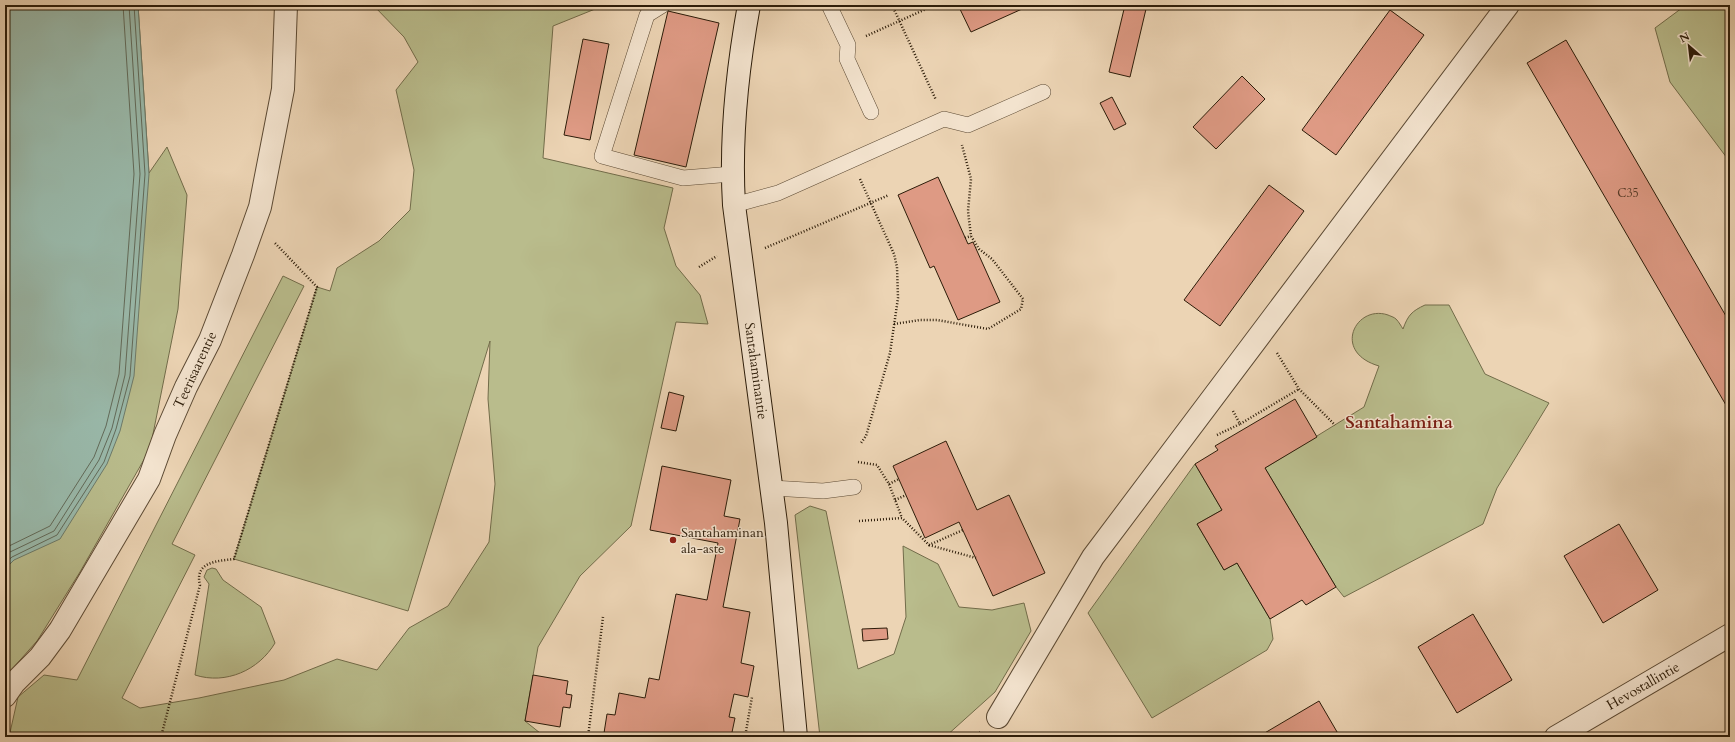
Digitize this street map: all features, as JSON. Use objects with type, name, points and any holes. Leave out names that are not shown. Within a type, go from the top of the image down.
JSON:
[{"type":"street","name":"Teerisaarentie","points":[[5,696],[14,683],[40,657],[60,630],[149,479],[165,436],[186,388],[210,340],[260,207],[284,89],[286,5]]},
{"type":"street","name":"Santahaminantie","points":[[749,5],[739,59],[732,174],[734,205],[776,523],[796,737]]},
{"type":"street","points":[[998,717],[1093,557],[1508,5]]},
{"type":"street","name":"Hevostallintie","points":[[1556,737],[1730,635]]},
{"type":"lane","points":[[663,5],[647,15],[602,156],[683,178],[732,174]]},
{"type":"lane","points":[[828,5],[848,45],[847,59],[871,112]]},
{"type":"lane","points":[[734,205],[778,193],[948,120],[968,124],[1043,92]]},
{"type":"lane","points":[[772,488],[822,491],[854,487]]},
{"type":"path","points":[[892,5],[940,108],[963,148],[971,179],[968,211],[971,236],[979,249],[992,259],[1023,299],[1021,309],[988,329],[937,320],[920,320],[894,324]]},
{"type":"path","points":[[848,45],[889,24],[900,21],[935,5]]},
{"type":"path","points":[[852,160],[894,254],[898,267],[898,298],[890,353],[866,436],[861,443]]},
{"type":"path","points":[[698,266],[714,257],[758,251],[889,195]]},
{"type":"path","points":[[161,737],[200,585],[198,577],[199,573],[202,568],[211,562],[234,558],[317,287],[255,222]]},
{"type":"path","points":[[965,238],[971,236]]},
{"type":"path","points":[[1264,330],[1299,389],[1335,425]]},
{"type":"path","points":[[1220,389],[1240,424],[1299,389]]},
{"type":"path","points":[[858,462],[877,465],[889,484],[902,518],[929,545],[976,558]]},
{"type":"path","points":[[889,484],[899,479]]},
{"type":"path","points":[[895,500],[906,495]]},
{"type":"path","points":[[859,521],[902,518]]},
{"type":"path","points":[[929,545],[963,530]]},
{"type":"path","points":[[588,737],[603,617]]},
{"type":"path","points":[[745,737],[752,696]]},
{"type":"green space","points":[[138,5],[149,173],[167,147],[187,195],[178,309],[150,449],[80,572],[37,641],[5,677],[5,426],[46,284]]},
{"type":"green space","points":[[373,5],[605,5],[553,26],[543,158],[673,188],[664,228],[676,266],[700,295],[708,324],[676,322],[631,526],[580,576],[538,647],[525,721],[545,737],[9,737],[18,697],[44,675],[77,680],[283,276],[304,286],[172,544],[195,555],[122,698],[140,708],[199,698],[284,680],[337,659],[377,670],[409,628],[448,606],[489,542],[495,484],[488,399],[490,341],[408,611],[234,559],[317,287],[330,291],[337,268],[379,241],[410,210],[414,170],[396,90],[418,62],[404,37]]},
{"type":"green space","points":[[1686,5],[1730,5],[1730,162],[1670,82],[1655,28]]},
{"type":"green space","points":[[1425,305],[1449,305],[1485,374],[1549,403],[1497,488],[1483,524],[1344,597],[1336,587],[1265,468],[1364,407],[1379,366],[1364,359],[1356,351],[1352,341],[1354,331],[1358,323],[1366,316],[1376,313],[1393,317],[1403,329],[1411,314]]},
{"type":"green space","points":[[1195,464],[1222,510],[1197,524],[1224,570],[1237,563],[1270,619],[1273,639],[1267,650],[1152,718],[1088,613]]},
{"type":"green space","points":[[810,506],[826,511],[858,669],[894,654],[906,617],[903,546],[938,564],[959,607],[992,610],[1024,603],[1031,631],[995,692],[945,737],[820,737],[795,515]]},
{"type":"green space","points":[[212,568],[216,569],[223,580],[261,607],[275,643],[268,653],[251,668],[241,673],[218,678],[207,678],[195,675],[209,584],[204,577],[207,570]]},
{"type":"water","points":[[5,5],[138,5],[149,174],[134,376],[120,431],[107,464],[60,539],[14,560],[5,569]]},
{"type":"building","points":[[958,5],[1021,5],[1022,9],[971,32]]},
{"type":"building","points":[[1125,5],[1146,9],[1130,77],[1109,72]]},
{"type":"building","points":[[1390,10],[1424,35],[1336,155],[1302,130]]},
{"type":"building","points":[[668,11],[719,23],[686,167],[634,155]]},
{"type":"building","points":[[583,39],[609,44],[590,140],[564,135]]},
{"type":"building","points":[[1566,40],[1730,323],[1730,412],[1527,63]]},
{"type":"building","points":[[1242,76],[1265,99],[1216,149],[1193,127]]},
{"type":"building","points":[[1112,97],[1126,124],[1114,130],[1100,103]]},
{"type":"building","points":[[938,177],[968,244],[973,242],[1000,302],[958,320],[934,266],[930,268],[898,195]]},
{"type":"building","points":[[1269,185],[1304,211],[1220,326],[1184,300]]},
{"type":"building","points":[[669,392],[684,396],[676,431],[661,428]]},
{"type":"building","points":[[1295,399],[1317,437],[1265,468],[1336,587],[1306,605],[1302,600],[1270,619],[1237,563],[1224,570],[1197,524],[1222,510],[1195,464],[1218,450],[1215,446]]},
{"type":"building","points":[[946,441],[977,510],[1009,495],[1045,573],[993,596],[959,522],[925,538],[893,466]]},
{"type":"building","points":[[662,466],[731,480],[724,516],[740,519],[723,607],[750,612],[741,663],[754,666],[748,697],[734,694],[729,717],[735,718],[731,737],[611,737],[611,735],[604,733],[607,714],[615,715],[619,693],[645,698],[649,678],[659,680],[676,594],[707,600],[718,543],[650,530]]},
{"type":"building","points":[[1619,524],[1658,590],[1603,623],[1564,556]]},
{"type":"building","points":[[1473,614],[1512,680],[1457,713],[1418,647]]},
{"type":"building","points":[[887,628],[888,639],[863,641],[862,629]]},
{"type":"building","points":[[533,675],[568,681],[566,694],[572,695],[570,708],[563,707],[560,727],[525,721]]},
{"type":"building","points":[[1319,701],[1340,737],[1265,737],[1263,734]]},
{"type":"place","name":"Santahaminan ala-aste","points":[[673,540]]},
{"type":"district","name":"Santahamina","points":[[1399,422]]}]
